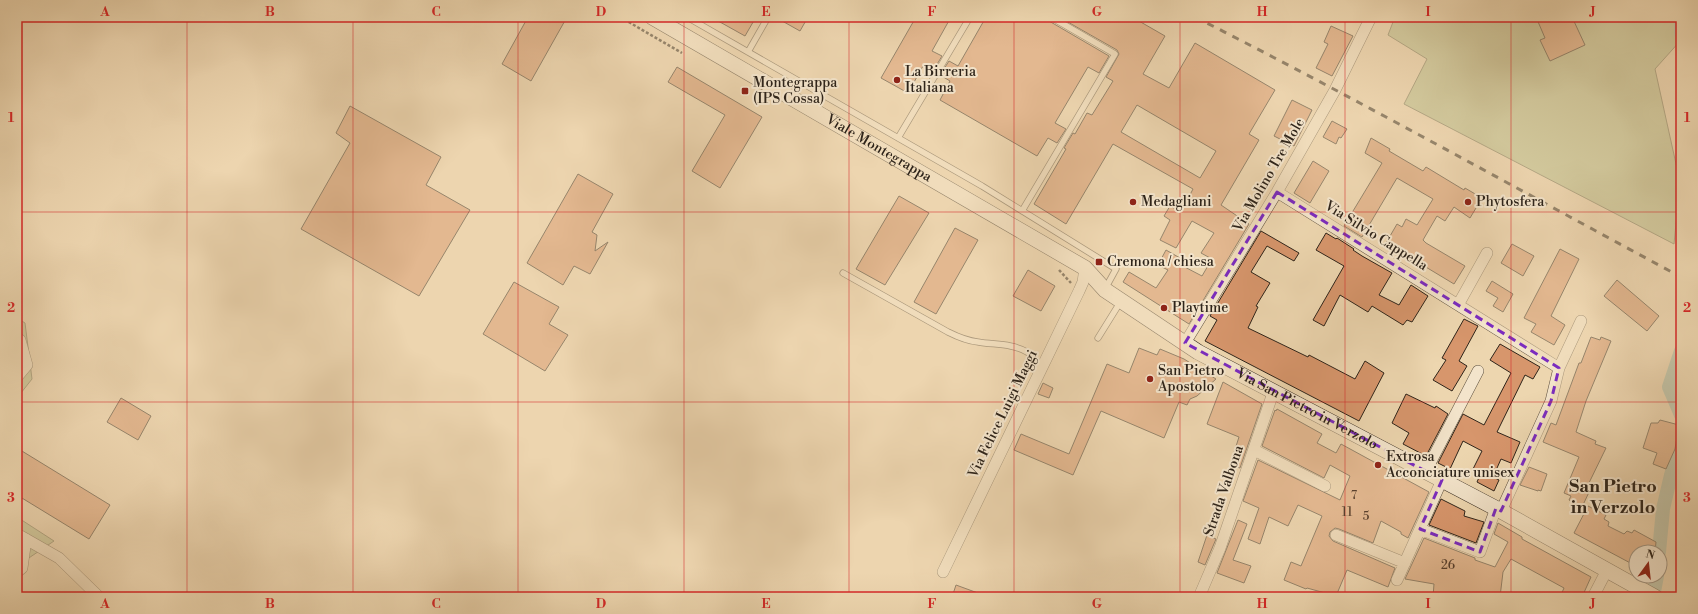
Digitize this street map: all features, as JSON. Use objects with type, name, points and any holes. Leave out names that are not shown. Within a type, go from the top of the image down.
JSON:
[{"type":"main road","name":"Viale Montegrappa","points":[[652,17],[1085,268]]},
{"type":"main road","name":"Via San Pietro in Verzolo","points":[[1085,268],[1105,290],[1198,352],[1274,393],[1499,509],[1650,594]]},
{"type":"street","name":"Via Molino Tre Mole","points":[[1185,343],[1278,192],[1335,90],[1371,17]]},
{"type":"street","name":"Via Silvio Cappella","points":[[1278,192],[1559,368]]},
{"type":"street","points":[[1458,305],[1487,252]]},
{"type":"street","name":"Via Felice Luigi Maggi","points":[[942,572],[1079,291],[1083,282],[1085,268]]},
{"type":"street","points":[[1420,529],[1480,552],[1551,401],[1559,368],[1581,321]]},
{"type":"street","points":[[17,338],[20,340],[27,365],[17,377]]},
{"type":"street","points":[[1426,471],[1478,372]]},
{"type":"street","name":"Strada Valbona","points":[[1199,597],[1220,548],[1274,393]]},
{"type":"street","points":[[1254,450],[1326,486]]},
{"type":"street","points":[[1397,580],[1442,480]]},
{"type":"street","points":[[1336,535],[1405,563]]},
{"type":"street","points":[[17,572],[22,568],[22,536]]},
{"type":"street","points":[[22,536],[60,558],[99,597]]},
{"type":"street","points":[[1593,597],[1607,570]]},
{"type":"lane","points":[[687,17],[898,138],[1022,211],[1116,269],[1105,290]]},
{"type":"lane","points":[[748,52],[768,17]]},
{"type":"lane","name":"Viale Montegrappa","points":[[898,138],[970,17]]},
{"type":"lane","points":[[1022,211],[1115,54],[1052,17]]},
{"type":"lane","points":[[843,273],[948,332],[961,338],[978,342],[998,343],[1016,347],[1028,353],[1042,368]]},
{"type":"lane","points":[[1098,338],[1121,300]]},
{"type":"highlighted area","points":[[1277,192],[1559,368],[1551,401],[1506,502],[1501,511],[1496,508],[1480,552],[1420,529],[1442,480],[1185,343]]},
{"type":"green space","points":[[1383,17],[1681,17],[1681,40],[1655,69],[1680,182],[1674,244],[1404,104],[1427,59],[1388,35],[1393,22]]},
{"type":"green space","points":[[17,318],[25,323],[32,379],[17,398]]},
{"type":"green space","points":[[17,517],[54,541],[17,566]]},
{"type":"building","points":[[528,17],[567,17],[531,81],[502,64]]},
{"type":"building","points":[[711,17],[756,17],[745,36]]},
{"type":"building","points":[[775,17],[808,17],[800,31]]},
{"type":"building","points":[[916,17],[951,17],[932,51],[942,56],[933,71],[923,66],[908,93],[881,78]]},
{"type":"building","points":[[986,17],[1047,17],[1049,21],[1109,56],[1099,73],[1088,67],[1055,123],[1066,129],[1057,143],[1048,138],[1037,156],[940,100],[950,81],[940,75],[949,61],[958,66]]},
{"type":"building","points":[[1059,17],[1132,17],[1165,36],[1143,74],[1169,88],[1195,43],[1275,90],[1249,134],[1259,140],[1221,205],[1249,224],[1189,324],[1123,282],[1129,272],[1156,288],[1168,270],[1158,265],[1166,250],[1180,258],[1177,263],[1202,276],[1212,259],[1201,253],[1214,233],[1192,221],[1176,248],[1160,240],[1170,220],[1164,216],[1170,206],[1181,212],[1193,189],[1113,144],[1066,224],[1034,204],[1066,149],[1064,148],[1073,133],[1075,134],[1087,113],[1092,115],[1113,81],[1106,77],[1119,54],[1117,50]],"holes":[[[1137,105],[1216,151],[1200,178],[1121,132]]]},
{"type":"building","points":[[1536,17],[1572,17],[1585,45],[1550,61],[1540,40],[1545,38]]},
{"type":"building","points":[[1331,26],[1353,36],[1332,76],[1316,68],[1328,44],[1324,42]]},
{"type":"building","points":[[677,67],[762,117],[720,188],[692,171],[725,115],[668,82]]},
{"type":"building","points":[[1292,100],[1312,110],[1294,146],[1274,136]]},
{"type":"building","points":[[350,106],[441,157],[426,185],[470,210],[419,296],[301,229],[350,143],[336,133]]},
{"type":"building","points":[[1332,121],[1347,129],[1341,138],[1339,137],[1336,144],[1323,137]]},
{"type":"building","points":[[1371,138],[1390,149],[1389,151],[1423,171],[1426,167],[1464,190],[1465,188],[1482,198],[1470,218],[1454,207],[1445,221],[1437,216],[1423,240],[1465,266],[1454,284],[1386,243],[1397,224],[1402,227],[1406,219],[1417,225],[1433,199],[1397,178],[1362,237],[1344,226],[1382,163],[1365,153]]},
{"type":"building","points":[[1313,161],[1329,171],[1310,203],[1294,193]]},
{"type":"building","points":[[578,174],[613,194],[592,232],[597,235],[595,251],[608,242],[590,274],[574,266],[563,285],[527,263]]},
{"type":"building","points":[[899,196],[929,213],[885,285],[856,269]]},
{"type":"building","points":[[955,228],[978,240],[936,314],[914,302]]},
{"type":"building","points":[[1261,231],[1299,253],[1294,261],[1267,246],[1251,272],[1270,283],[1256,306],[1258,307],[1248,328],[1308,357],[1309,355],[1355,379],[1365,361],[1384,373],[1359,421],[1205,341],[1217,320],[1210,316]]},
{"type":"building","points":[[1326,233],[1336,239],[1337,238],[1362,256],[1392,273],[1379,295],[1399,305],[1411,285],[1428,296],[1412,322],[1407,320],[1403,325],[1372,306],[1368,312],[1340,295],[1324,326],[1313,320],[1344,266],[1316,250]]},
{"type":"building","points":[[1512,244],[1534,256],[1523,276],[1501,263]]},
{"type":"building","points":[[1560,249],[1579,259],[1551,316],[1565,325],[1554,345],[1531,332],[1536,324],[1524,318]]},
{"type":"building","points":[[1028,270],[1055,286],[1041,311],[1013,296]]},
{"type":"building","points":[[1617,280],[1659,316],[1647,331],[1604,296]]},
{"type":"building","points":[[1492,281],[1513,294],[1503,312],[1493,306],[1498,298],[1486,291]]},
{"type":"building","points":[[514,282],[559,307],[549,324],[568,335],[545,371],[483,334]]},
{"type":"building","points":[[1464,319],[1478,326],[1459,361],[1467,366],[1452,391],[1433,380],[1446,360],[1442,358]]},
{"type":"building","points":[[1591,337],[1600,340],[1601,337],[1611,341],[1586,401],[1576,432],[1596,441],[1595,444],[1606,448],[1587,487],[1591,488],[1582,507],[1569,500],[1571,496],[1564,493],[1579,457],[1543,442],[1551,423],[1556,425],[1579,363],[1581,363]]},
{"type":"building","points":[[1500,344],[1540,367],[1533,379],[1525,375],[1497,432],[1520,442],[1511,463],[1501,459],[1493,477],[1499,480],[1494,491],[1477,482],[1481,473],[1473,469],[1482,451],[1463,441],[1450,469],[1438,463],[1463,414],[1484,425],[1511,373],[1490,360]]},
{"type":"building","points":[[1139,348],[1157,355],[1160,349],[1184,359],[1216,379],[1197,396],[1190,399],[1187,405],[1179,402],[1164,438],[1101,411],[1073,475],[1014,450],[1021,434],[1069,454],[1107,364],[1129,373]]},
{"type":"building","points":[[1223,382],[1262,404],[1240,468],[1230,465],[1239,437],[1207,424]]},
{"type":"building","points":[[1043,383],[1053,388],[1049,398],[1038,394]]},
{"type":"building","points":[[1406,394],[1435,408],[1436,406],[1448,414],[1426,456],[1403,444],[1409,433],[1392,423]]},
{"type":"building","points":[[121,398],[151,416],[138,440],[107,422]]},
{"type":"building","points":[[1277,409],[1322,434],[1317,443],[1336,453],[1341,444],[1429,492],[1408,538],[1401,534],[1401,532],[1381,521],[1373,543],[1339,529],[1335,528],[1330,532],[1329,536],[1333,541],[1395,568],[1388,587],[1347,570],[1336,596],[1307,588],[1306,589],[1284,580],[1291,562],[1301,566],[1322,516],[1298,505],[1288,526],[1269,517],[1260,544],[1248,539],[1259,508],[1243,501],[1258,460],[1340,500],[1350,476],[1330,465],[1324,478],[1262,446],[1275,410],[1276,411]]},
{"type":"building","points":[[1660,420],[1679,425],[1675,449],[1666,469],[1653,464],[1657,453],[1643,448],[1651,423],[1658,423]]},
{"type":"building","points":[[17,448],[110,505],[89,539],[17,495]]},
{"type":"building","points":[[1529,467],[1547,474],[1541,491],[1520,485]]},
{"type":"building","points":[[1441,499],[1465,511],[1464,516],[1484,522],[1476,543],[1429,525]]},
{"type":"building","points":[[1588,506],[1606,515],[1604,519],[1609,522],[1608,526],[1624,534],[1627,531],[1632,533],[1634,530],[1656,542],[1656,544],[1628,544],[1628,562],[1574,533]]},
{"type":"building","points":[[1238,520],[1247,524],[1233,560],[1251,566],[1244,583],[1217,573]]},
{"type":"building","points":[[1498,523],[1522,537],[1522,539],[1591,577],[1582,597],[1560,597],[1564,588],[1511,559],[1503,572],[1500,597],[1433,597],[1434,584],[1405,579],[1424,538],[1495,567],[1508,542],[1494,534]]},
{"type":"building","points":[[1207,535],[1216,539],[1205,565],[1198,562]]},
{"type":"building","points":[[956,585],[986,596],[952,597]]},
{"type":"waterway","points":[[1681,17],[1681,33]]},
{"type":"waterway","points":[[1681,351],[1669,387],[1681,415]]},
{"type":"waterway","points":[[1660,544],[1663,509],[1671,475],[1681,446]]},
{"type":"waterway","points":[[1653,597],[1655,584]]},
{"type":"railway","points":[[1195,17],[1378,113],[1681,277]]},
{"type":"place","name":"La Birreria Italiana","points":[[897,80]]},
{"type":"place","name":"Montegrappa (IPS Cossa)","points":[[745,91]]},
{"type":"place","name":"Medagliani","points":[[1133,202]]},
{"type":"place","name":"Phytosfera","points":[[1468,202]]},
{"type":"place","name":"Cremona / chiesa","points":[[1099,262]]},
{"type":"place","name":"Playtime","points":[[1164,308]]},
{"type":"place","name":"San Pietro Apostolo","points":[[1150,379]]},
{"type":"place","name":"Extrosa Acconciature unisex","points":[[1378,465]]},
{"type":"district","name":"San Pietro in Verzolo","points":[[1613,496]]}]
